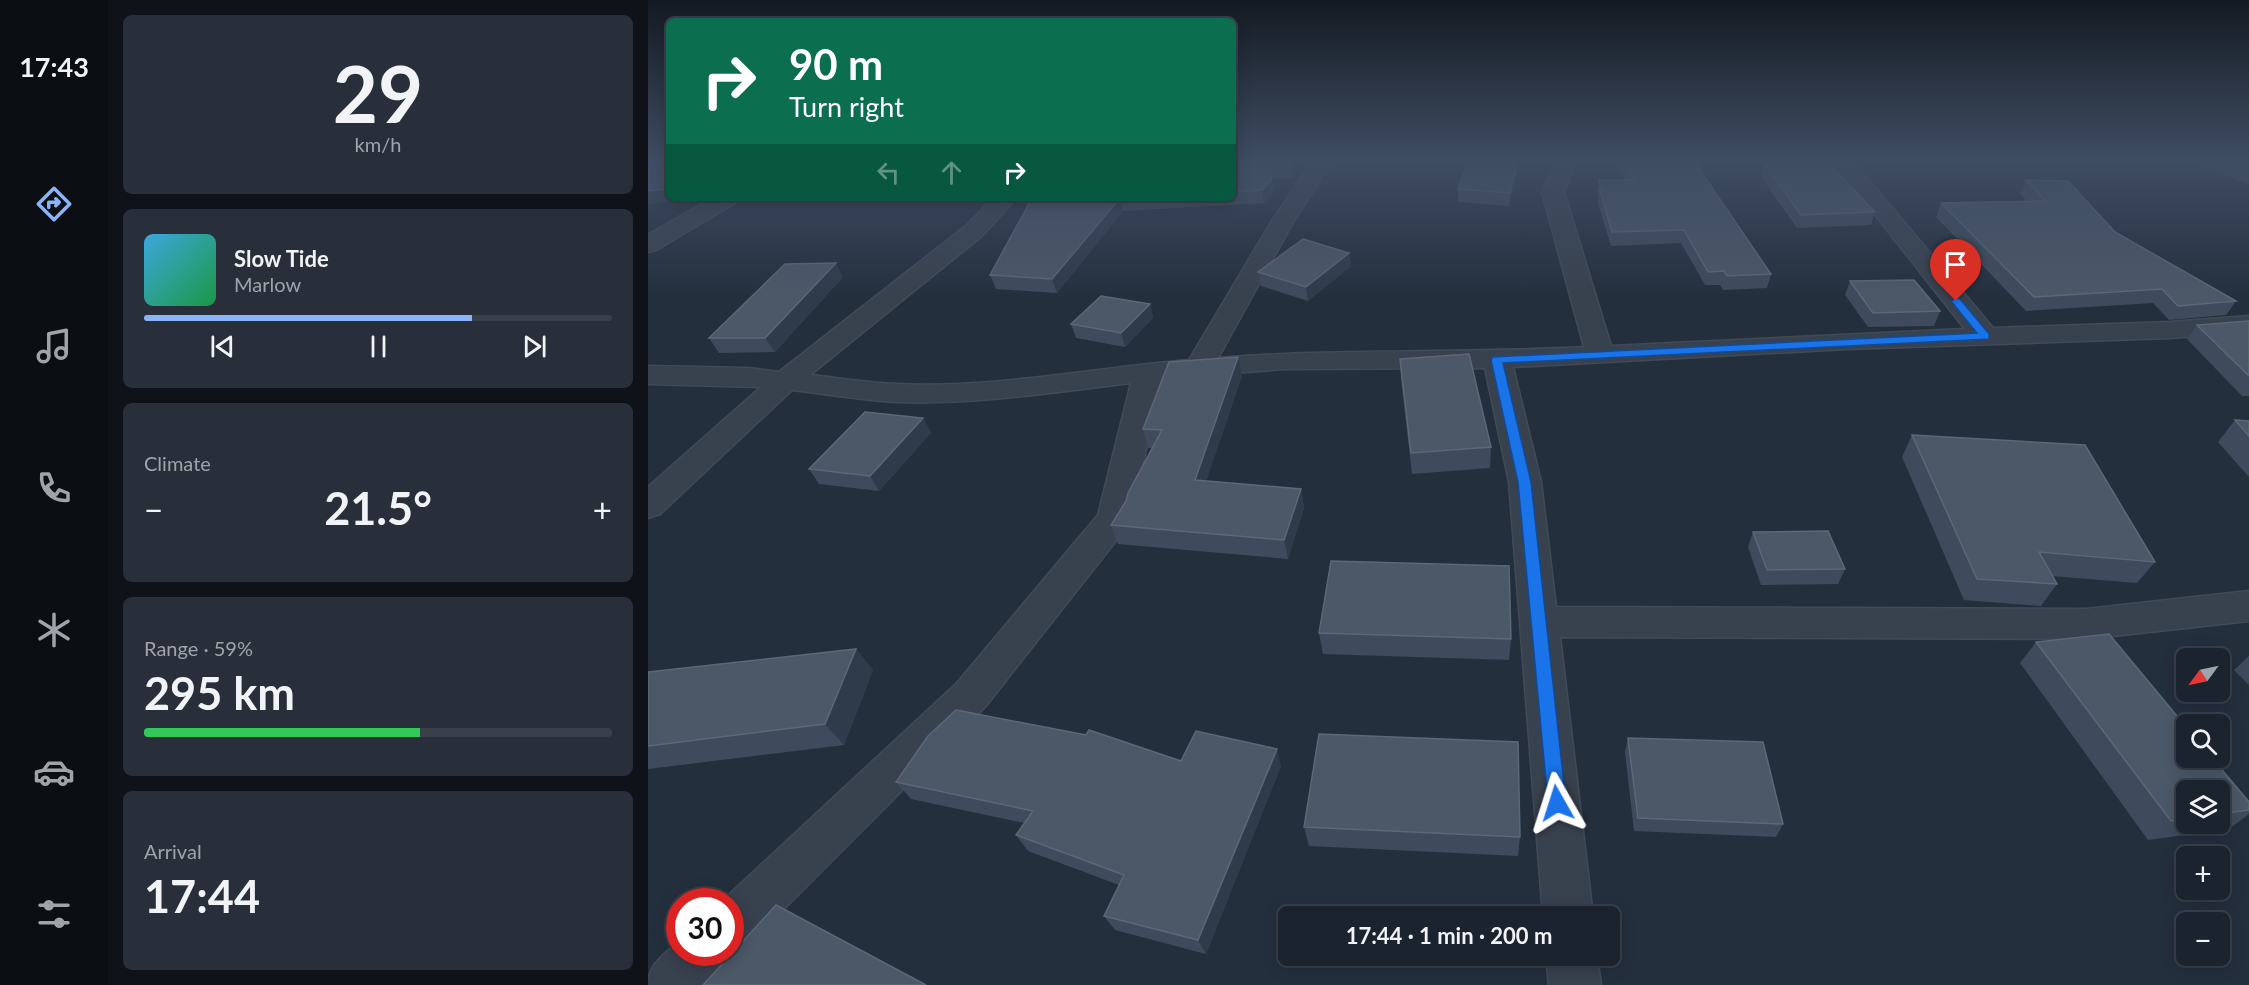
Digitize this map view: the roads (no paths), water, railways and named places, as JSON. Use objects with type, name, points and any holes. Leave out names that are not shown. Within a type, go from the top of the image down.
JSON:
[{"type":"street","points":[[648,245],[714,206]]},
{"type":"street","points":[[648,506],[785,381],[975,230],[998,206]]},
{"type":"street","points":[[1198,368],[1293,206]]},
{"type":"street","points":[[1557,206],[1600,354]]},
{"type":"street","points":[[1879,206],[1985,336]]},
{"type":"street","points":[[648,375],[748,377],[897,393],[950,392],[1011,389],[1148,372],[1283,361],[1497,360],[1985,336],[2170,330],[2249,324]]},
{"type":"street","points":[[1497,360],[1524,482],[1567,906]]},
{"type":"street","points":[[744,914],[971,695],[1114,519],[1148,372]]},
{"type":"street","points":[[1539,622],[2086,624],[2249,606]]},
{"type":"street","points":[[670,985],[690,966]]},
{"type":"street","points":[[1573,966],[1575,985]]}]
